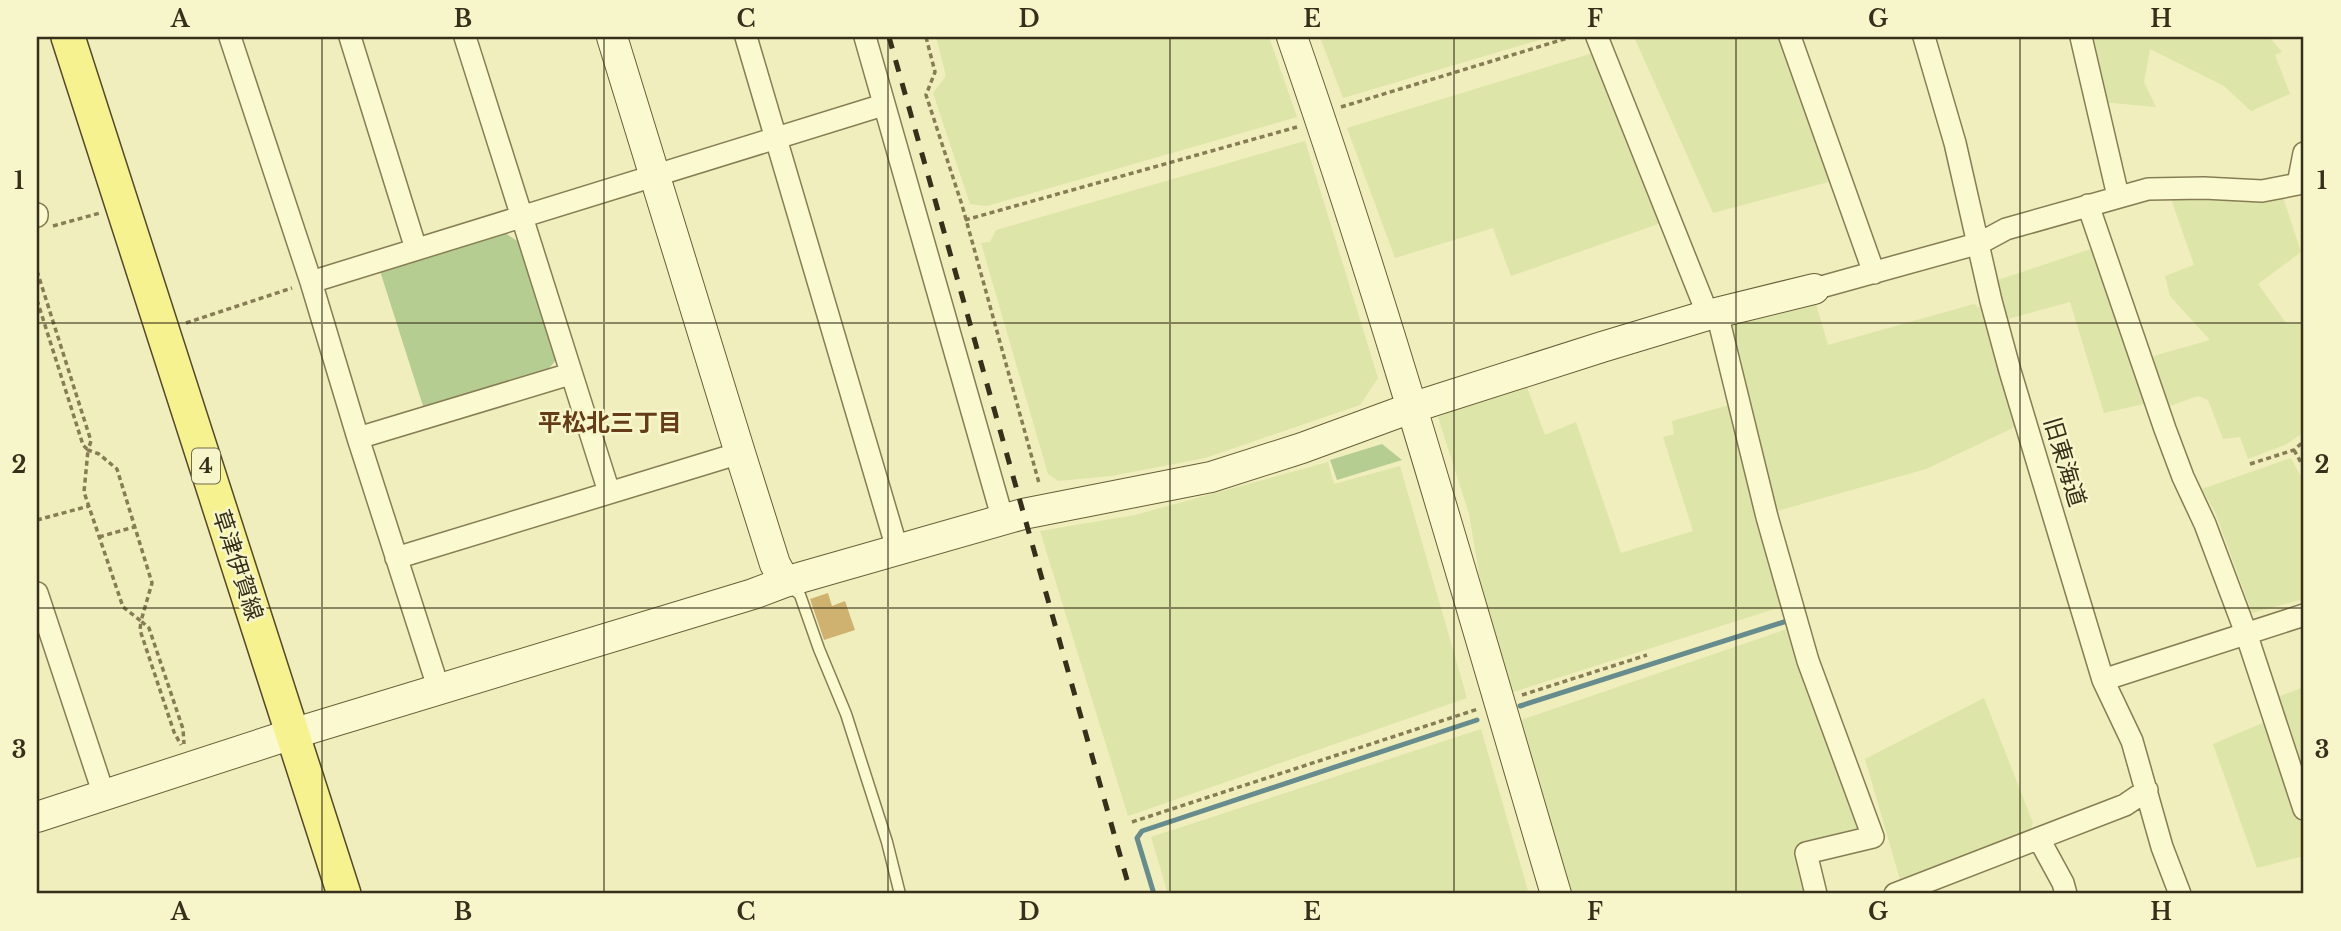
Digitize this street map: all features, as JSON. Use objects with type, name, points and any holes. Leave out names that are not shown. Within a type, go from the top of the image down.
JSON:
[{"type":"main road","name":"草津伊賀線","points":[[68,37],[344,894]]},
{"type":"street","points":[[230,37],[311,282],[439,690]]},
{"type":"street","points":[[350,37],[416,249]]},
{"type":"street","points":[[465,37],[609,492]]},
{"type":"street","points":[[612,37],[775,564],[785,582]]},
{"type":"street","points":[[746,37],[898,552]]},
{"type":"street","points":[[865,37],[1003,520]]},
{"type":"street","points":[[1292,37],[1319,113],[1411,408],[1556,894]]},
{"type":"street","points":[[1597,37],[1713,314],[1808,661],[1873,837],[1806,853],[1816,894]]},
{"type":"street","points":[[1790,37],[1874,273]]},
{"type":"street","name":"旧東海道","points":[[1924,37],[1955,143],[2010,371],[2103,680],[2132,741],[2162,846],[2180,894]]},
{"type":"street","points":[[2081,37],[2118,196]]},
{"type":"street","points":[[311,282],[656,177],[883,104]]},
{"type":"street","points":[[37,817],[292,734],[785,582],[898,552],[1023,514],[1211,477],[1302,448],[1411,408],[1713,314],[1979,243],[2006,229],[2118,196],[2148,189],[2262,191],[2298,184],[2304,153]]},
{"type":"street","points":[[2088,205],[2165,429],[2205,524],[2246,634],[2304,809]]},
{"type":"street","points":[[358,438],[570,374]]},
{"type":"street","points":[[396,558],[740,453]]},
{"type":"street","points":[[37,593],[46,657],[104,795]]},
{"type":"street","points":[[2103,680],[2304,615]]},
{"type":"street","points":[[1895,894],[2125,805],[2147,790]]},
{"type":"street","points":[[2039,839],[2063,883],[2066,894]]},
{"type":"lane","points":[[785,582],[800,595],[846,714],[887,842],[900,894]]},
{"type":"path","points":[[926,37],[935,72],[926,95],[965,220],[1038,483]]},
{"type":"path","points":[[965,220],[1305,124],[1319,113],[1571,37]]},
{"type":"path","points":[[37,215],[52,227],[107,210]]},
{"type":"path","points":[[37,271],[91,441],[88,450],[84,492],[123,607],[141,621],[149,628],[183,729],[185,753],[174,732],[140,630],[141,621],[152,583],[117,469],[99,454],[88,450],[83,445],[37,300]]},
{"type":"path","points":[[177,326],[311,282]]},
{"type":"path","points":[[2250,464],[2294,450],[2304,442]]},
{"type":"path","points":[[2294,450],[2304,468]]},
{"type":"path","points":[[37,520],[89,505]]},
{"type":"path","points":[[99,537],[134,527]]},
{"type":"path","points":[[1132,822],[1647,655]]},
{"type":"green space","points":[[936,37],[1269,37],[1297,117],[987,206],[970,204],[933,93],[946,76]]},
{"type":"green space","points":[[1320,37],[1549,37],[1343,98]]},
{"type":"green space","points":[[1634,37],[1784,37],[1836,180],[1713,213]]},
{"type":"green space","points":[[2084,37],[2269,37],[2282,52],[2275,55],[2290,94],[2251,111],[2224,86],[2150,49],[2144,82],[2156,107],[2102,102]]},
{"type":"green space","points":[[1593,53],[1661,223],[1511,276],[1493,228],[1395,258],[1347,128]]},
{"type":"green space","points":[[1305,141],[1378,378],[1360,405],[1205,458],[1111,476],[1058,481],[1048,474],[981,243],[990,242],[996,230]]},
{"type":"green space","points":[[2169,193],[2282,194],[2301,252],[2258,284],[2287,324],[2304,323],[2304,432],[2287,444],[2248,459],[2240,437],[2223,439],[2208,400],[2198,396],[2167,407],[2150,357],[2210,340],[2170,296],[2165,276],[2194,265]]},
{"type":"green space","points":[[505,233],[519,242],[557,359],[545,373],[424,409],[380,271]]},
{"type":"green space","points":[[2097,247],[2148,403],[2104,413],[2070,302],[2004,320],[1995,281]]},
{"type":"green space","points":[[1814,297],[1828,345],[1974,304],[1980,308],[2015,427],[1926,469],[1777,511],[1727,336],[1731,323]]},
{"type":"green space","points":[[1525,382],[1545,435],[1576,422],[1621,553],[1693,531],[1663,437],[1674,434],[1672,421],[1729,405],[1761,536],[1784,606],[1510,693],[1486,615],[1469,514],[1438,417]]},
{"type":"green space","points":[[1382,444],[1402,460],[1337,480],[1330,460]]},
{"type":"green space","points":[[2291,458],[2304,483],[2304,599],[2252,613],[2215,512],[2202,489]]},
{"type":"green space","points":[[1328,462],[1334,484],[1400,466],[1467,698],[1128,816],[1040,531],[1135,515]]},
{"type":"green space","points":[[1790,628],[1804,685],[1861,831],[1797,846],[1809,894],[1572,894],[1521,720]]},
{"type":"green space","points":[[2304,687],[2304,778],[2275,698]]},
{"type":"green space","points":[[1984,698],[2033,823],[2029,833],[1901,883],[1865,759]]},
{"type":"green space","points":[[2267,721],[2304,832],[2304,856],[2257,868],[2213,744]]},
{"type":"green space","points":[[1481,729],[1529,894],[1168,894],[1151,837]]},
{"type":"building","points":[[828,593],[832,606],[845,601],[855,630],[824,640],[810,599]]},
{"type":"waterway","points":[[1520,706],[1787,621]]},
{"type":"waterway","points":[[1154,894],[1137,838],[1142,831],[1477,720]]},
{"type":"railway","points":[[889,37],[1131,894]]},
{"type":"district","name":"平松北三丁目","points":[[610,423]]}]
